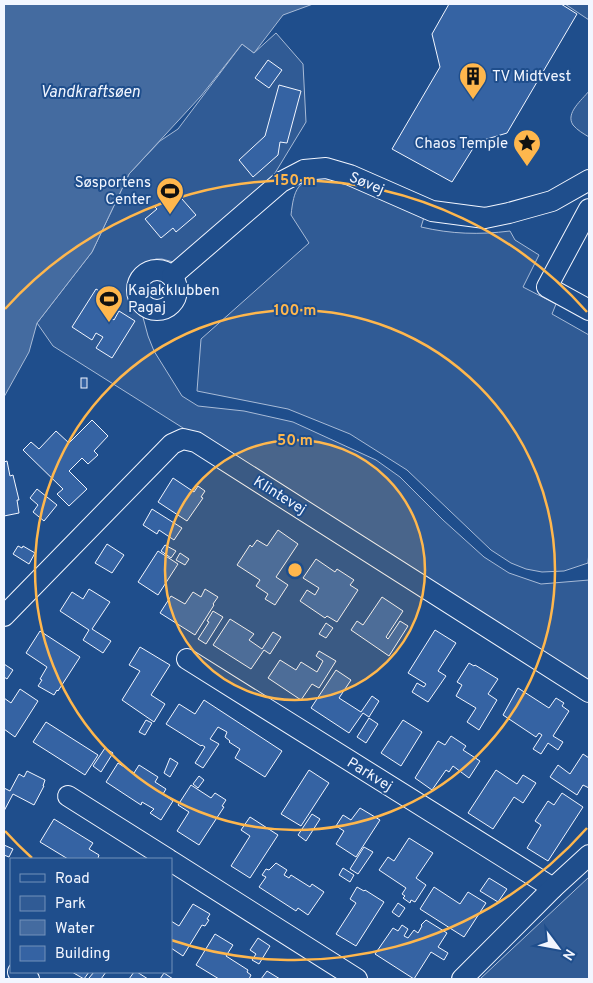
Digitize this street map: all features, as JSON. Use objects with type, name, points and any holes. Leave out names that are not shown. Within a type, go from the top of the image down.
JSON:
[{"type":"street","name":"Søvej","points":[[172,276],[282,182],[304,170],[326,168],[350,175],[432,211],[485,218],[552,201],[589,180]]},
{"type":"street","points":[[589,208],[548,287],[589,310]]},
{"type":"street","name":"Klintevej","points":[[4,616],[172,444],[183,438],[196,442],[589,692]]},
{"type":"street","name":"Parkvej","points":[[187,659],[553,888]]},
{"type":"street","points":[[68,796],[167,858]]},
{"type":"street","points":[[462,979],[589,854]]},
{"type":"street","points":[[172,861],[358,979]]},
{"type":"green space","points":[[565,4],[589,4],[589,20]]},
{"type":"green space","points":[[276,33],[303,64],[306,122],[272,178],[177,263],[156,259],[145,263],[136,271],[132,280],[131,291],[134,301],[141,310],[154,351],[182,396],[198,406],[244,411],[293,422],[376,460],[400,477],[484,557],[509,573],[541,584],[589,580],[589,684],[53,346],[37,323],[92,252],[129,174],[160,141],[178,129],[242,44],[254,53]]},
{"type":"green space","points":[[589,91],[589,137],[576,129],[571,116],[575,107]]},
{"type":"green space","points":[[325,175],[425,214],[421,227],[465,233],[510,231],[515,240],[539,255],[523,287],[556,304],[552,314],[589,335],[588,563],[564,571],[542,572],[526,569],[511,563],[491,550],[407,470],[350,434],[288,409],[197,391],[201,339],[309,243],[291,215],[294,198],[303,183]]},
{"type":"green space","points":[[589,877],[589,979],[480,979]]},
{"type":"water","name":"Vandkraftsøen","points":[[4,4],[313,4],[283,15],[254,53],[242,44],[201,96],[129,174],[92,252],[37,323],[29,352],[4,397]]},
{"type":"building","name":"TV Midtvest","points":[[449,4],[561,4],[577,14],[507,133],[477,142],[452,182],[392,149],[440,67],[432,34]]},
{"type":"building","points":[[268,60],[282,70],[269,88],[255,78]]},
{"type":"building","points":[[279,85],[301,91],[287,143],[280,142],[278,155],[253,177],[239,160],[265,136]]},
{"type":"building","points":[[175,191],[196,215],[176,232],[173,228],[161,238],[145,219],[157,209],[155,207]]},
{"type":"building","points":[[96,289],[116,301],[107,315],[114,320],[119,311],[135,321],[112,358],[96,348],[103,337],[96,333],[92,340],[72,327]]},
{"type":"building","points":[[81,378],[87,378],[87,388],[81,388]]},
{"type":"building","points":[[92,420],[108,436],[94,451],[98,455],[88,464],[82,458],[69,471],[87,489],[69,506],[57,494],[63,489],[23,450],[31,442],[39,449],[56,431],[69,443]]},
{"type":"building","points":[[7,461],[10,476],[13,475],[19,500],[17,500],[19,513],[4,516],[4,462]]},
{"type":"building","points":[[173,478],[194,492],[198,486],[205,491],[201,497],[203,498],[187,521],[158,502]]},
{"type":"building","points":[[37,489],[57,505],[44,521],[33,512],[38,505],[30,498]]},
{"type":"building","points":[[152,509],[182,528],[174,540],[159,530],[157,534],[143,525]]},
{"type":"building","points":[[278,530],[298,544],[276,577],[288,585],[275,605],[265,599],[268,594],[256,586],[260,580],[237,565],[250,545],[252,547],[257,540],[267,546]]},
{"type":"building","points":[[107,544],[124,555],[112,573],[95,563]]},
{"type":"building","points":[[165,545],[176,551],[171,558],[161,551]]},
{"type":"building","points":[[18,546],[22,548],[23,546],[35,553],[29,564],[13,554]]},
{"type":"building","points":[[158,551],[178,564],[158,595],[138,582]]},
{"type":"building","points":[[180,553],[189,559],[185,565],[176,560]]},
{"type":"building","points":[[316,559],[335,572],[337,569],[354,580],[350,585],[358,590],[337,622],[327,616],[325,618],[300,601],[307,590],[315,595],[319,588],[303,578]]},
{"type":"building","points":[[89,589],[110,602],[92,629],[111,641],[103,653],[83,640],[89,630],[60,611],[72,592],[83,599]]},
{"type":"building","points":[[205,589],[218,597],[195,635],[160,613],[171,596],[185,604],[193,592],[201,597]]},
{"type":"building","points":[[382,597],[403,611],[386,637],[388,639],[400,621],[408,626],[389,656],[351,630],[357,621],[363,625]]},
{"type":"building","points":[[213,611],[223,617],[206,644],[198,639],[209,622],[207,621]]},
{"type":"building","points":[[230,619],[254,634],[249,640],[262,649],[273,632],[281,637],[270,654],[264,650],[251,669],[213,645]]},
{"type":"building","points":[[326,623],[333,628],[326,638],[319,634]]},
{"type":"building","points":[[435,630],[456,643],[438,671],[446,676],[428,702],[412,692],[417,683],[424,687],[426,684],[408,673]]},
{"type":"building","points":[[40,631],[80,657],[54,695],[38,686],[47,667],[26,653]]},
{"type":"building","points":[[140,647],[170,665],[151,695],[165,704],[154,722],[122,700],[140,671],[129,665]]},
{"type":"building","points":[[319,651],[336,661],[319,688],[312,684],[301,700],[268,678],[280,660],[296,670],[301,662],[317,672],[323,661],[316,656]]},
{"type":"building","points":[[469,663],[498,679],[488,694],[497,700],[479,730],[467,722],[476,708],[456,696],[462,685],[457,682]]},
{"type":"building","points":[[4,664],[13,670],[7,679],[4,677]]},
{"type":"building","points":[[336,670],[351,680],[339,698],[361,712],[372,696],[379,701],[369,717],[363,713],[349,733],[311,708]]},
{"type":"building","points":[[518,688],[549,708],[556,698],[564,703],[562,706],[569,711],[553,736],[563,742],[558,750],[548,743],[541,754],[533,749],[542,735],[539,733],[536,737],[503,715]]},
{"type":"building","points":[[20,689],[38,701],[15,737],[4,729],[4,698],[11,703]]},
{"type":"building","points":[[204,700],[282,751],[265,777],[235,758],[240,749],[225,737],[227,732],[218,727],[210,739],[219,744],[203,768],[195,763],[205,747],[166,724],[179,704],[195,714]]},
{"type":"building","points":[[369,718],[378,724],[366,743],[357,737]]},
{"type":"building","points":[[146,720],[152,723],[145,735],[139,732]]},
{"type":"building","points":[[403,720],[422,732],[401,766],[381,753]]},
{"type":"building","points":[[46,722],[98,755],[85,775],[33,742]]},
{"type":"building","points":[[451,736],[466,746],[463,750],[480,761],[469,778],[453,766],[449,772],[446,770],[432,790],[415,778],[438,741],[445,745]]},
{"type":"building","points":[[105,748],[113,753],[101,772],[93,766]]},
{"type":"building","points":[[583,754],[589,758],[589,788],[583,785],[577,795],[550,777],[558,765],[570,774]]},
{"type":"building","points":[[170,758],[178,763],[170,777],[164,773]]},
{"type":"building","points":[[118,763],[134,773],[139,765],[158,777],[155,782],[166,789],[163,794],[173,801],[161,820],[150,813],[154,809],[142,802],[141,805],[106,782]]},
{"type":"building","points":[[309,770],[329,783],[301,826],[281,814]]},
{"type":"building","points":[[496,770],[517,784],[523,775],[536,783],[523,803],[514,797],[493,829],[468,813]]},
{"type":"building","points":[[27,771],[45,780],[44,786],[34,805],[13,794],[4,811],[4,788],[10,791],[19,774],[24,777]]},
{"type":"building","points":[[199,776],[204,780],[198,788],[193,784]]},
{"type":"building","points":[[191,785],[211,798],[215,793],[226,800],[222,806],[224,807],[199,845],[177,831],[189,812],[178,805]]},
{"type":"building","points":[[562,793],[583,807],[548,861],[527,848],[541,825],[535,821],[548,801],[554,805]]},
{"type":"building","points":[[360,808],[380,820],[356,857],[336,844],[344,831],[336,826],[343,815],[351,820]]},
{"type":"building","points":[[312,814],[320,819],[306,841],[298,835]]},
{"type":"building","points":[[250,817],[278,835],[250,878],[231,866],[250,836],[241,830]]},
{"type":"building","points":[[54,819],[93,843],[89,849],[99,855],[98,858],[66,858],[40,842]]},
{"type":"building","points":[[409,838],[433,853],[416,878],[426,885],[415,902],[411,900],[410,903],[403,898],[405,896],[402,894],[406,888],[379,870],[388,857],[394,861]]},
{"type":"building","points":[[4,845],[13,849],[9,857],[4,855]]},
{"type":"building","points":[[364,847],[373,852],[358,874],[350,869]]},
{"type":"building","points":[[276,863],[287,870],[284,875],[289,878],[291,875],[310,887],[312,884],[324,892],[308,915],[298,908],[296,911],[259,887],[266,877],[262,875],[266,869],[269,870]]},
{"type":"building","points":[[343,868],[354,875],[350,882],[339,875]]},
{"type":"building","points":[[489,878],[507,889],[498,902],[480,891]]},
{"type":"building","points":[[357,887],[384,902],[356,946],[336,934],[356,903],[350,899]]},
{"type":"building","points":[[434,887],[460,904],[468,892],[486,903],[464,937],[420,909]]},
{"type":"building","points":[[398,903],[405,908],[399,917],[392,912]]},
{"type":"building","points":[[193,904],[210,914],[207,919],[209,920],[205,926],[202,925],[183,956],[172,949],[172,922],[179,926]]},
{"type":"building","points":[[426,920],[447,933],[438,947],[448,953],[444,960],[431,952],[414,979],[375,954],[393,928],[398,931],[402,925],[408,929],[404,936],[408,938],[414,930],[418,933],[421,925]]},
{"type":"building","points":[[215,934],[233,945],[226,956],[248,970],[247,972],[251,975],[249,979],[219,979],[196,965]]},
{"type":"building","points":[[258,938],[270,946],[259,964],[252,960],[256,954],[250,950]]},
{"type":"building","points":[[267,971],[280,979],[261,979]]},
{"type":"building","points":[[74,973],[88,973],[84,979]]},
{"type":"building","points":[[93,973],[105,973],[101,979],[89,978]]},
{"type":"building","points":[[133,973],[139,973],[148,979],[129,979]]},
{"type":"building","points":[[164,973],[173,979],[160,979]]},
{"type":"place","name":"TV Midtvest","points":[[473,100]]},
{"type":"place","name":"Chaos Temple","points":[[527,167]]},
{"type":"place","name":"Søsportens Center","points":[[170,215]]},
{"type":"place","name":"Kajakklubben Pagaj","points":[[109,323]]}]
